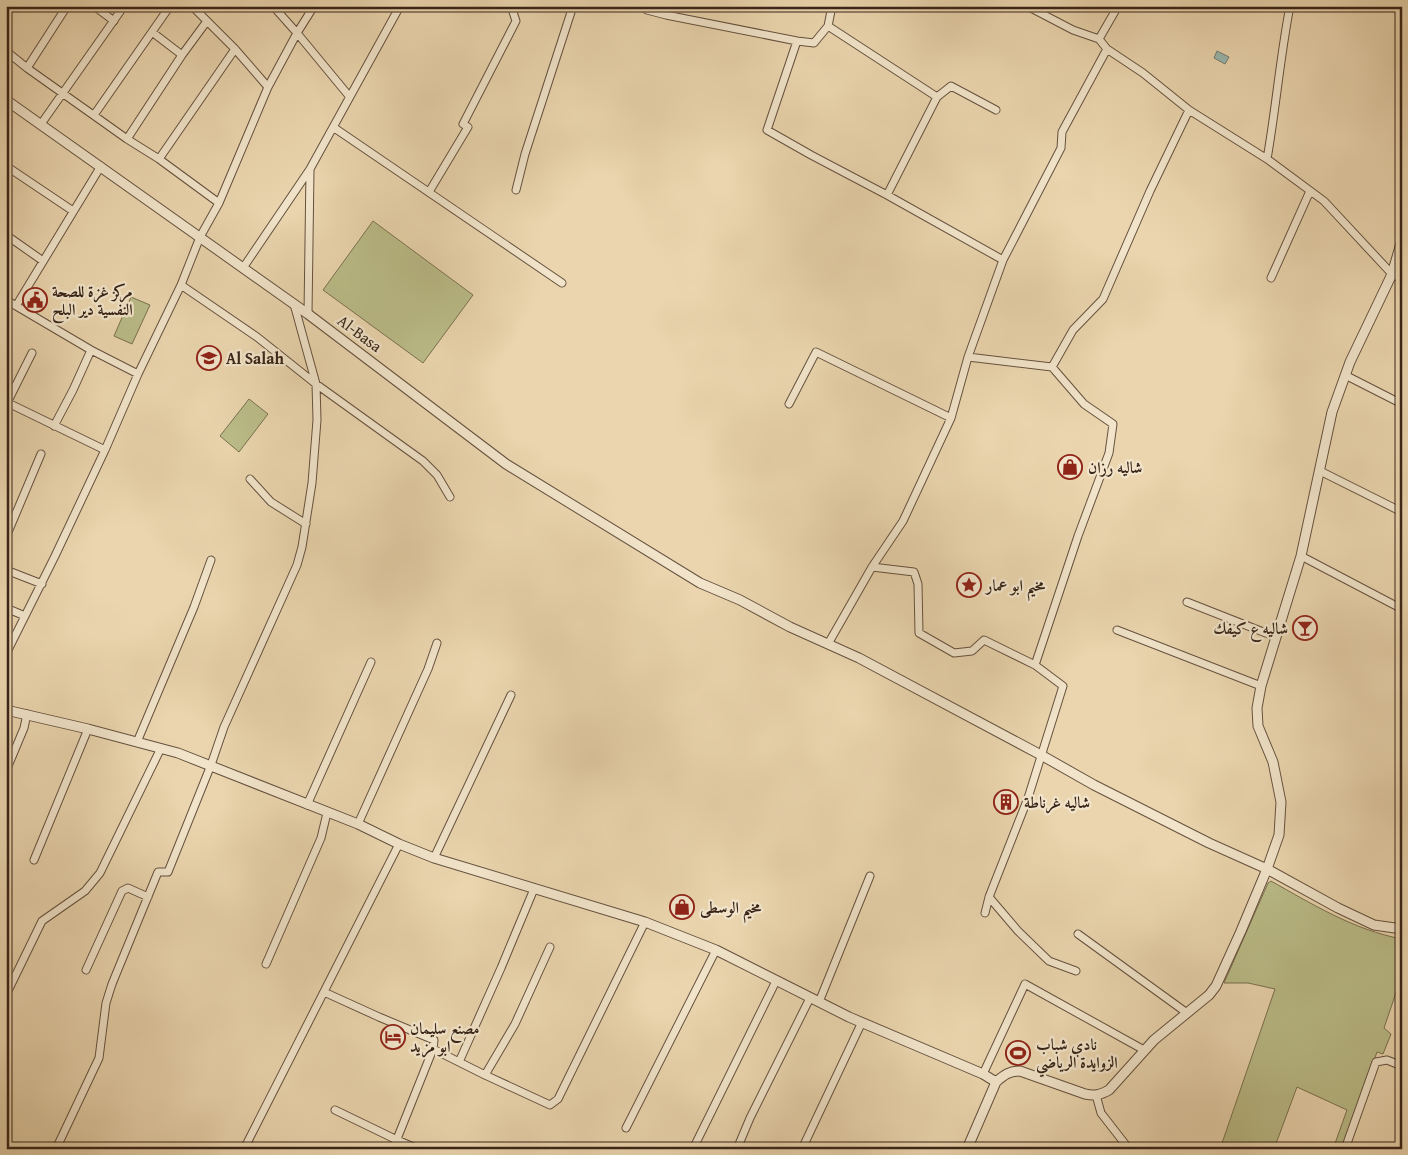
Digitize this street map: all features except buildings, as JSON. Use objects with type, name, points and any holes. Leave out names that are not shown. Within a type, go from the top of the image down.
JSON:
[{"type":"street","points":[[27,68],[67,6]]},
{"type":"street","points":[[94,6],[114,21]]},
{"type":"street","points":[[41,124],[124,6]]},
{"type":"street","points":[[94,115],[170,6]]},
{"type":"street","points":[[192,6],[235,49],[268,87]]},
{"type":"street","points":[[272,6],[349,96]]},
{"type":"street","points":[[6,654],[42,584],[105,450],[138,374],[181,285],[200,237],[219,203],[268,87],[314,6]]},
{"type":"street","points":[[243,268],[310,169],[400,6]]},
{"type":"street","points":[[429,192],[468,127],[463,124],[516,21],[510,6]]},
{"type":"street","points":[[516,190],[525,154],[573,6]]},
{"type":"street","points":[[642,6],[647,10],[666,15],[814,43],[828,26],[832,6]]},
{"type":"street","points":[[1028,6],[1073,30],[1099,39],[1107,49],[1143,73],[1189,110],[1267,159],[1324,202],[1392,274],[1402,279]]},
{"type":"street","points":[[1099,39],[1118,6]]},
{"type":"street","points":[[1267,159],[1282,44],[1290,6]]},
{"type":"street","points":[[127,139],[182,54],[207,21]]},
{"type":"street","points":[[828,26],[938,97]]},
{"type":"street","points":[[152,32],[182,54]]},
{"type":"street","points":[[797,41],[767,130],[1003,260]]},
{"type":"street","points":[[159,159],[235,49]]},
{"type":"street","points":[[828,644],[872,567],[903,521],[951,418],[968,357],[1003,260],[1061,148],[1062,132],[1107,49]]},
{"type":"street","points":[[6,51],[27,68],[219,203]]},
{"type":"street","points":[[887,195],[938,97],[951,86],[996,110]]},
{"type":"street","name":"Al-Basa","points":[[6,100],[308,314],[506,464],[700,582],[740,600],[790,627],[859,658],[1094,785],[1209,843],[1267,869],[1338,908],[1374,925],[1402,929]]},
{"type":"street","points":[[1052,367],[1073,330],[1103,299],[1150,191],[1189,110]]},
{"type":"street","points":[[333,127],[562,283]]},
{"type":"street","points":[[6,166],[73,211]]},
{"type":"street","points":[[16,306],[101,166]]},
{"type":"street","points":[[308,314],[310,169]]},
{"type":"street","points":[[1271,278],[1310,191]]},
{"type":"street","points":[[6,235],[43,261]]},
{"type":"street","points":[[967,1149],[996,1082],[1008,1072],[1020,1071],[1085,1094],[1102,1094],[1108,1090],[1154,1040],[1209,996],[1220,979],[1267,869],[1279,835],[1281,802],[1273,762],[1258,726],[1257,708],[1261,686],[1301,556],[1332,412],[1345,375],[1392,274],[1401,243]]},
{"type":"street","points":[[181,285],[258,337],[316,384],[423,461],[437,475],[450,497]]},
{"type":"street","points":[[6,300],[91,350],[138,374]]},
{"type":"street","points":[[56,1149],[98,1058],[106,1003],[112,984],[158,872],[168,872],[211,766],[224,727],[297,565],[312,483],[317,420],[316,384],[294,304]]},
{"type":"street","points":[[54,426],[91,350]]},
{"type":"street","points":[[789,404],[816,352],[951,418]]},
{"type":"street","points":[[32,353],[7,403],[105,450]]},
{"type":"street","points":[[968,357],[1052,367],[1084,404],[1113,424],[1109,453],[1078,536],[1035,665]]},
{"type":"street","points":[[1345,375],[1402,404]]},
{"type":"street","points":[[6,537],[42,454]]},
{"type":"street","points":[[1320,471],[1402,512]]},
{"type":"street","points":[[250,479],[271,502],[306,524]]},
{"type":"street","points":[[1301,556],[1402,609]]},
{"type":"street","points":[[137,742],[194,607],[211,560]]},
{"type":"street","points":[[872,567],[914,572],[918,584],[919,633],[954,654],[972,651],[984,640],[1035,665],[1063,686],[1028,798],[989,897],[985,913]]},
{"type":"street","points":[[6,570],[42,584]]},
{"type":"street","points":[[1187,602],[1276,637]]},
{"type":"street","points":[[6,608],[25,616]]},
{"type":"street","points":[[1117,630],[1261,686]]},
{"type":"street","points":[[358,824],[428,669],[437,643]]},
{"type":"street","points":[[307,804],[371,662]]},
{"type":"street","points":[[434,858],[511,694]]},
{"type":"street","points":[[6,710],[178,753],[358,824],[399,844],[434,858],[645,922],[716,950],[814,1000],[983,1074],[996,1082]]},
{"type":"street","points":[[6,771],[24,728],[27,714]]},
{"type":"street","points":[[34,860],[88,729]]},
{"type":"street","points":[[6,995],[42,921],[85,891],[100,873],[161,748]]},
{"type":"street","points":[[266,964],[320,838],[328,812]]},
{"type":"street","points":[[244,1149],[399,844]]},
{"type":"street","points":[[737,1149],[750,1118],[814,1000],[870,876]]},
{"type":"street","points":[[86,970],[122,890],[128,888],[148,897]]},
{"type":"street","points":[[459,1062],[534,889]]},
{"type":"street","points":[[989,897],[1018,931],[1050,961],[1076,972]]},
{"type":"street","points":[[433,1049],[550,1104],[558,1099],[645,922]]},
{"type":"street","points":[[1078,934],[1187,1013]]},
{"type":"street","points":[[485,1075],[515,1024],[550,947]]},
{"type":"street","points":[[626,1128],[716,950]]},
{"type":"street","points":[[693,1149],[776,981]]},
{"type":"street","points":[[983,1074],[1025,984],[1144,1050]]},
{"type":"street","points":[[324,992],[434,1040],[433,1049],[394,1149]]},
{"type":"street","points":[[802,1149],[862,1022]]},
{"type":"street","points":[[1345,1149],[1376,1062],[1387,1060],[1402,1066]]},
{"type":"street","points":[[1096,1095],[1101,1113],[1129,1149]]},
{"type":"street","points":[[335,1110],[418,1149]]},
{"type":"green space","points":[[373,221],[473,295],[423,363],[323,290]]},
{"type":"green space","points":[[131,297],[150,305],[132,344],[114,336]]},
{"type":"green space","points":[[249,399],[268,414],[239,452],[220,436]]},
{"type":"green space","points":[[1271,881],[1350,923],[1402,939],[1402,975],[1384,1028],[1391,1034],[1383,1054],[1377,1052],[1342,1149],[1333,1149],[1347,1110],[1297,1087],[1274,1149],[1220,1149],[1275,989],[1248,983],[1224,983],[1268,883]]},
{"type":"water","points":[[1217,51],[1229,57],[1225,64],[1214,58]]},
{"type":"place","name":"مركز غزة للصحة النفسية دير البلح","points":[[35,300]]},
{"type":"place","name":"Al Salah","points":[[209,358]]},
{"type":"place","name":"شاليه رزان","points":[[1070,467]]},
{"type":"place","name":"مخيم ابو عمار","points":[[969,585]]},
{"type":"place","name":"شاليه ع كيفك","points":[[1305,628]]},
{"type":"place","name":"شاليه غرناطة","points":[[1006,802]]},
{"type":"place","name":"مخيم الوسطى","points":[[682,907]]},
{"type":"place","name":"مصنع سليمان ابو مزيد","points":[[393,1037]]},
{"type":"place","name":"نادي شباب الزوايدة الرياضي","points":[[1018,1053]]}]
